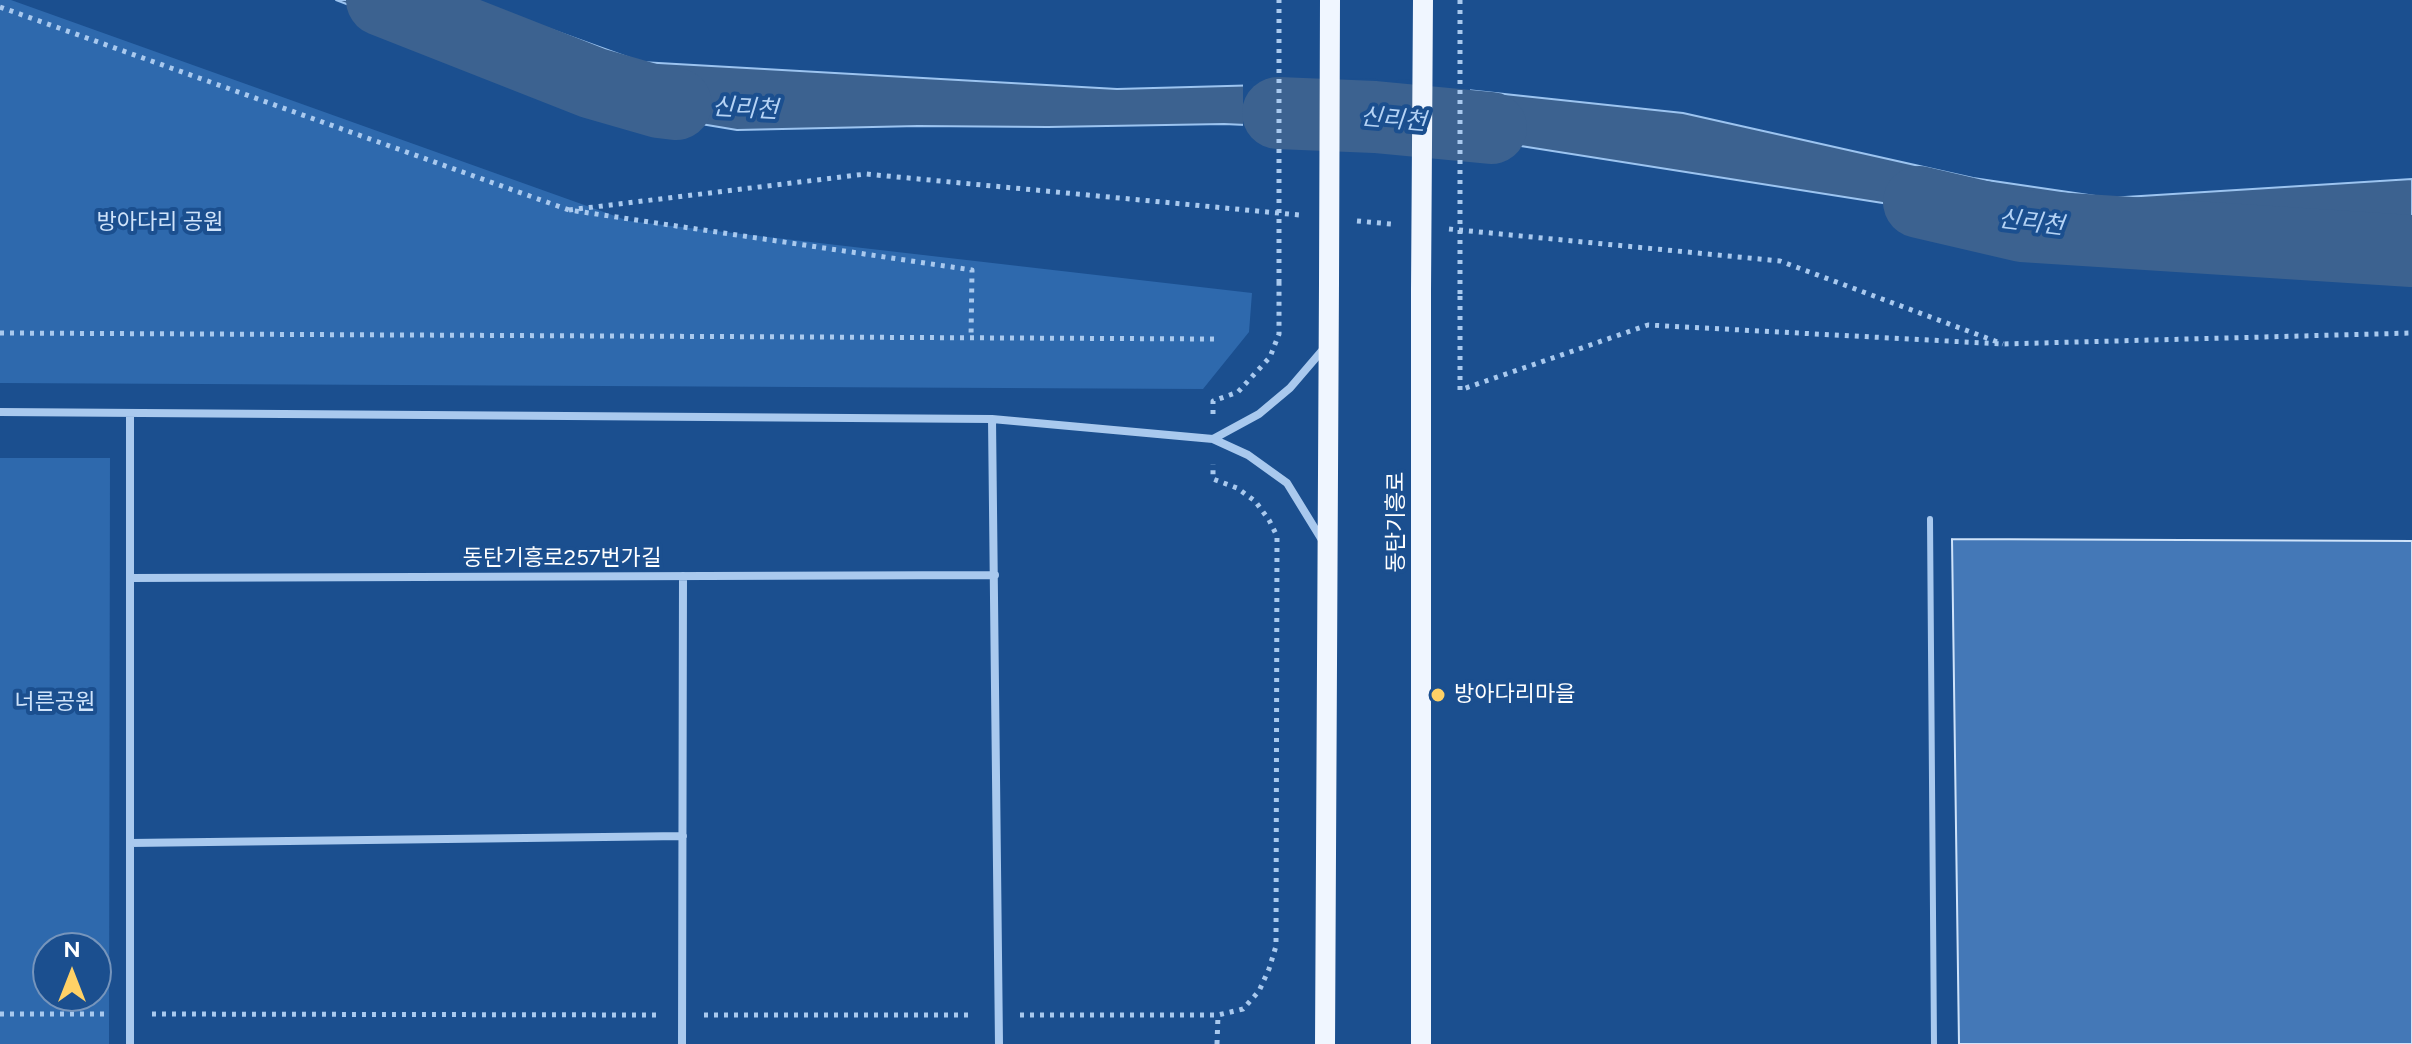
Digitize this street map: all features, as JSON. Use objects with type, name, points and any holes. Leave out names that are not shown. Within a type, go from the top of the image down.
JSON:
[{"type":"main road","points":[[1325,1044],[1330,0]]},
{"type":"main road","name":"동탄기흥로","points":[[1421,1044],[1423,0]]},
{"type":"street","points":[[1213,439],[1259,414],[1290,388],[1329,342]]},
{"type":"street","points":[[0,412],[992,419],[1213,439],[1248,455],[1287,483],[1328,550]]},
{"type":"street","points":[[130,413],[130,1044]]},
{"type":"street","points":[[992,419],[999,1044]]},
{"type":"street","name":"동탄기흥로257번가길","points":[[130,578],[995,575]]},
{"type":"street","points":[[682,1044],[683,576]]},
{"type":"street","points":[[130,843],[683,836]]},
{"type":"lane","points":[[1930,519],[1934,1044]]},
{"type":"path","points":[[1213,401],[1238,392],[1270,357],[1279,334],[1279,0]]},
{"type":"path","points":[[1460,0],[1460,390],[1648,325],[2003,344],[2412,333]]},
{"type":"path","points":[[0,7],[569,210],[972,270],[971,338]]},
{"type":"path","points":[[569,210],[866,174],[1307,216]]},
{"type":"path","points":[[1354,220],[1401,225]]},
{"type":"path","points":[[1449,229],[1780,261],[2003,344]]},
{"type":"path","points":[[0,333],[1215,339]]},
{"type":"path","points":[[0,1014],[1218,1015],[1243,1009],[1259,991],[1276,946],[1277,536],[1255,501],[1237,488],[1213,479]]},
{"type":"path","points":[[1217,1044],[1218,1015]]},
{"type":"green space","name":"방아다리 공원","points":[[0,0],[11,0],[629,221],[1252,293],[1249,332],[1203,389],[0,383]]},
{"type":"green space","name":"너른공원","points":[[0,458],[110,458],[109,932],[32,932],[32,1012],[109,1012],[109,1044],[0,1044]]},
{"type":"water","points":[[336,0],[469,0],[641,62],[1117,89],[1374,82],[1375,94],[1401,83],[1683,113],[1973,178],[2109,198],[2412,179],[2412,251],[2016,224],[1470,138],[1397,130],[1403,99],[1376,95],[1378,131],[1224,124],[737,130],[611,109],[582,79],[452,27],[415,30]]},
{"type":"pier","points":[[1401,79],[1470,87],[1470,142],[1396,134],[1387,101],[1379,100],[1382,131],[1379,135],[1243,129],[1243,81],[1378,80],[1379,89]]},
{"type":"building","points":[[1952,539],[2412,541],[2412,1044],[1959,1044]]},
{"type":"waterway","name":"신리천","points":[[382,0],[593,83],[676,104]]},
{"type":"waterway","name":"신리천","points":[[1278,113],[1375,117],[1491,128]]},
{"type":"waterway","name":"신리천","points":[[1919,202],[2022,226],[2412,251]]},
{"type":"place","name":"방아다리마을","points":[[1438,695]]}]
